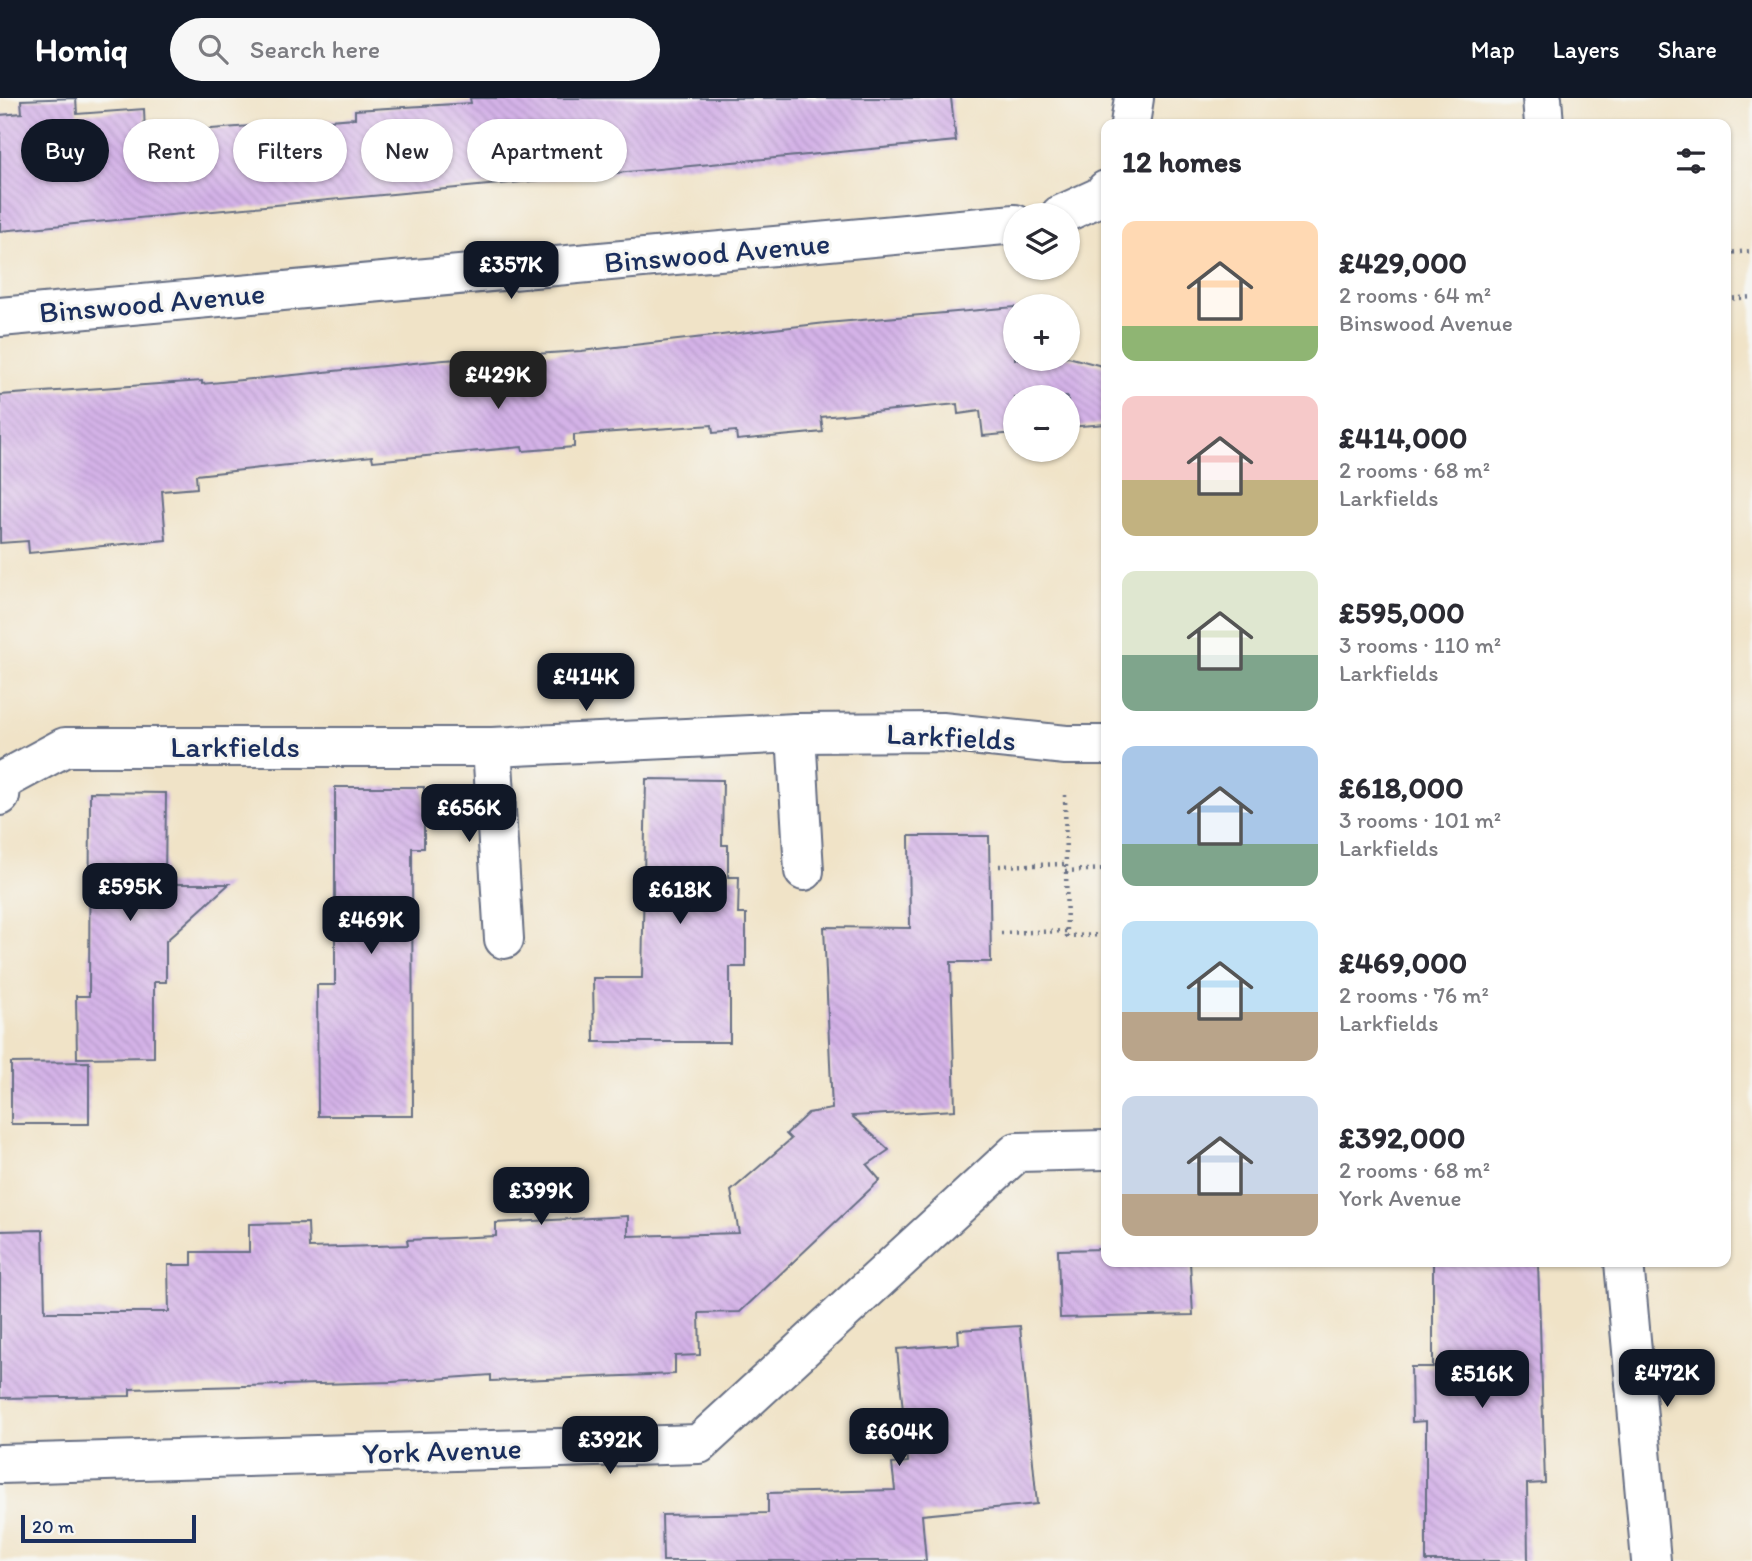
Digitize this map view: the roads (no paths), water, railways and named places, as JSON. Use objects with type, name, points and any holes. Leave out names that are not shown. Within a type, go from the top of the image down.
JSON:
[{"type":"street","points":[[1131,119],[1134,98]]},
{"type":"street","points":[[1542,98],[1544,119]]},
{"type":"street","points":[[1080,206],[1101,196]]},
{"type":"street","name":"Binswood Avenue","points":[[0,317],[1003,225]]},
{"type":"street","name":"Larkfields","points":[[0,796],[2,781],[65,747],[492,747],[796,733],[942,732],[1066,745],[1101,745]]},
{"type":"street","points":[[796,733],[804,872]]},
{"type":"street","points":[[492,747],[504,939]]},
{"type":"street","name":"York Avenue","points":[[0,1464],[699,1444],[1017,1152],[1101,1150]]},
{"type":"street","points":[[1624,1267],[1651,1561]]}]
